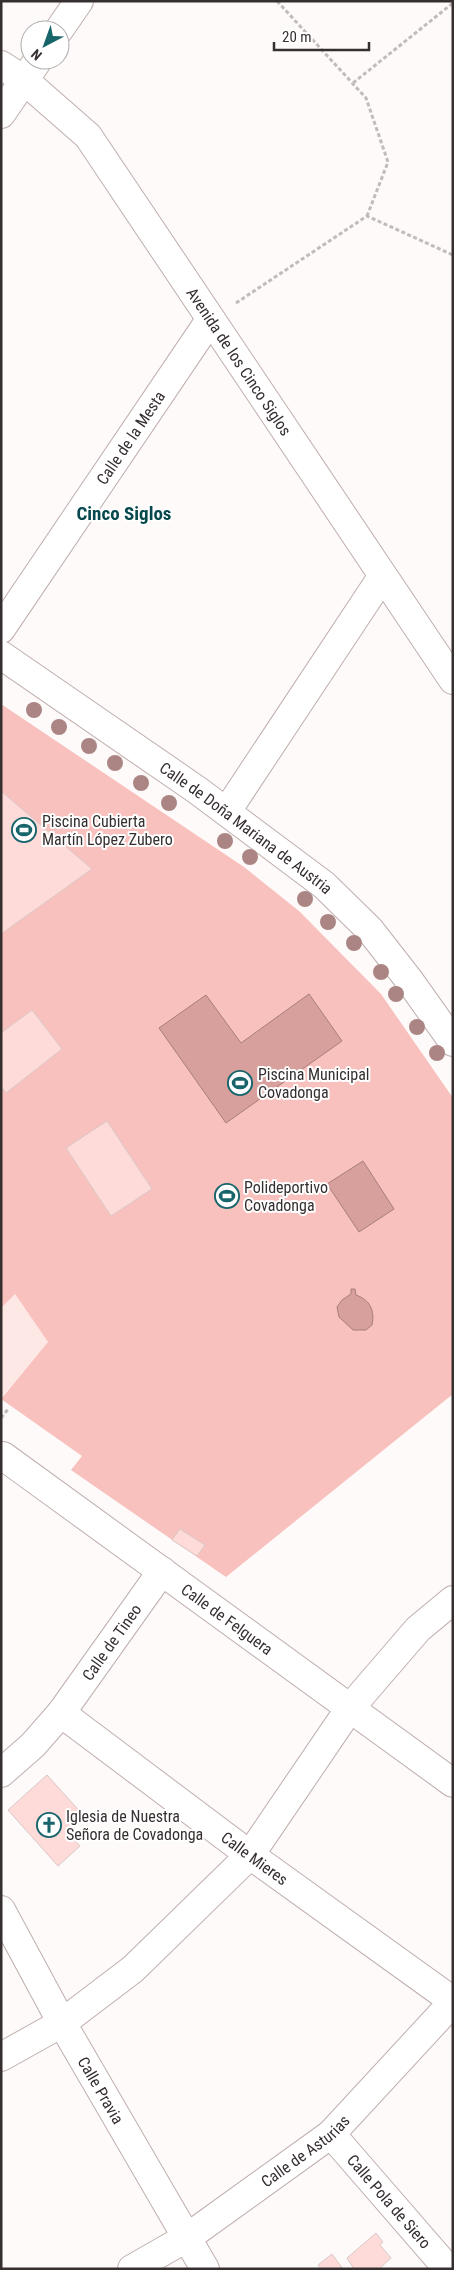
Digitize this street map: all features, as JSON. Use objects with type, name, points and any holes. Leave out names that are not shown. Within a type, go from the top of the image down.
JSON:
[{"type":"street","points":[[66,20],[80,1]]},
{"type":"street","name":"Avenida de los Cinco Siglos","points":[[1,65],[20,68]]},
{"type":"street","points":[[1,114],[31,70]]},
{"type":"street","name":"Avenida de los Cinco Siglos","points":[[31,70],[88,136],[453,680]]},
{"type":"street","name":"Calle de la Mesta","points":[[1,629],[210,320]]},
{"type":"street","points":[[226,811],[382,576]]},
{"type":"street","name":"Calle de Doña Mariana de Austria","points":[[1,656],[226,811],[324,886],[370,930],[409,980],[453,1042]]},
{"type":"street","name":"Calle de Felguera","points":[[1,1458],[3,1456],[453,1783]]},
{"type":"street","name":"Calle de Tineo","points":[[1,1773],[33,1745],[61,1712],[162,1572]]},
{"type":"street","points":[[1,2057],[62,2023],[133,1969],[250,1855],[350,1708],[418,1628],[453,1600]]},
{"type":"street","name":"Calle Mieres","points":[[61,1712],[250,1855],[453,2002]]},
{"type":"street","name":"Calle Pravia","points":[[1,1910],[62,2023],[205,2269]]},
{"type":"street","name":"Calle de Asturias","points":[[132,2269],[188,2237],[331,2134],[453,2002]]},
{"type":"street","name":"Calle Pola de Siero","points":[[331,2134],[448,2269]]},
{"type":"path","points":[[210,320],[367,216],[388,162],[366,98],[277,1]]},
{"type":"path","points":[[352,83],[453,3]]},
{"type":"path","points":[[367,216],[453,255]]},
{"type":"path","points":[[1,1418],[9,1408]]},
{"type":"shaded area","name":"Polideportivo Covadonga","points":[[1,704],[244,867],[299,911],[381,994],[453,1098],[453,1394],[226,1577],[71,1470],[82,1456],[1,1399],[48,1342],[15,1294],[1,1308]]},
{"type":"shaded area","name":"Piscina Municipal Covadonga","points":[[309,994],[342,1041],[226,1123],[159,1028],[206,995],[241,1043]]},
{"type":"shaded area","points":[[363,1161],[394,1209],[359,1232],[327,1184]]},
{"type":"shaded area","points":[[351,1289],[355,1289],[356,1295],[365,1300],[372,1310],[372,1325],[366,1330],[353,1330],[339,1317],[337,1307],[342,1300],[351,1294]]},
{"type":"shaded area","points":[[15,1294],[48,1342],[1,1398],[1,1308]]},
{"type":"building","name":"Piscina Cubierta Martín López Zubero","points":[[1,791],[92,869],[1,934]]},
{"type":"building","points":[[32,1010],[62,1049],[6,1093],[1,1086],[1,1033]]},
{"type":"building","points":[[107,1121],[152,1189],[111,1216],[66,1148]]},
{"type":"building","points":[[180,1529],[205,1545],[197,1556],[172,1540]]},
{"type":"building","name":"Iglesia de Nuestra Señora de Covadonga","points":[[47,1775],[85,1817],[68,1833],[80,1846],[58,1866],[8,1810]]},
{"type":"building","points":[[376,2233],[383,2242],[380,2245],[391,2258],[379,2269],[354,2269],[347,2258]]},
{"type":"building","points":[[332,2254],[343,2269],[321,2269],[318,2265]]},
{"type":"place","name":"Piscina Cubierta Martín López Zubero","points":[[24,830]]},
{"type":"place","name":"Piscina Municipal Covadonga","points":[[240,1083]]},
{"type":"place","name":"Polideportivo Covadonga","points":[[227,1196]]},
{"type":"place","name":"Iglesia de Nuestra Señora de Covadonga","points":[[49,1825]]},
{"type":"district","name":"Cinco Siglos","points":[[124,513]]}]
